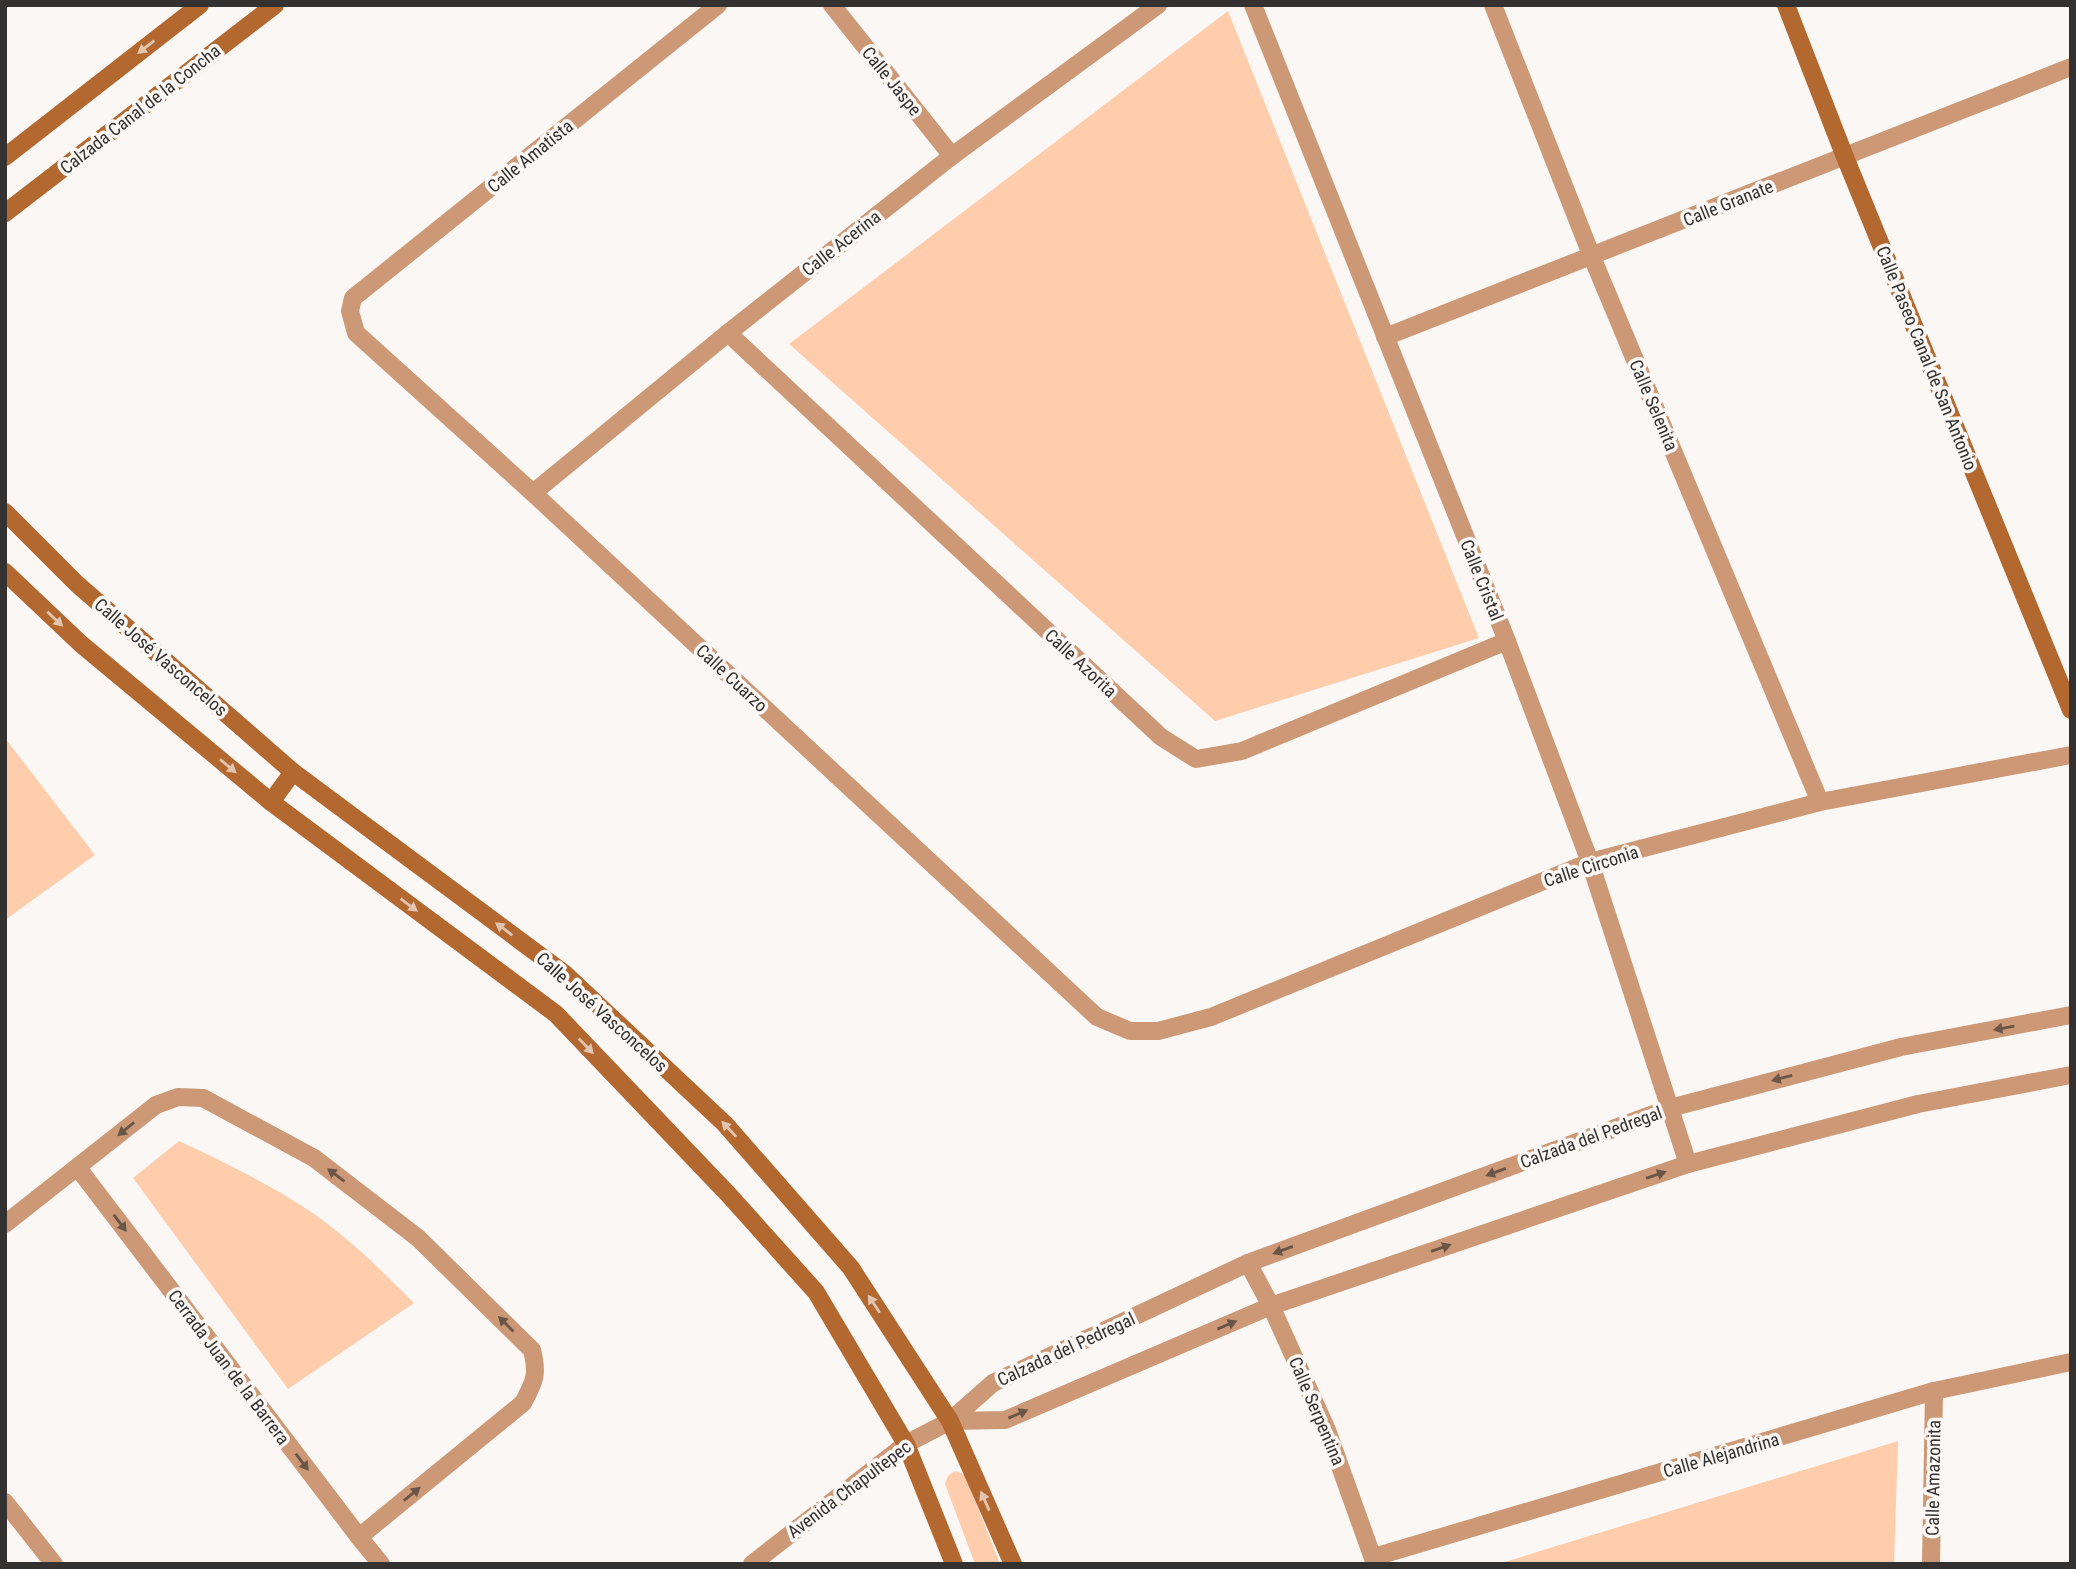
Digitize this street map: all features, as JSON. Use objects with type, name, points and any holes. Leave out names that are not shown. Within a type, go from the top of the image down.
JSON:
[{"type":"street","points":[[5,157],[200,5]]},
{"type":"street","name":"Calzada Canal de la Concha","points":[[5,213],[275,5]]},
{"type":"street","name":"Calle Amatista","points":[[350,311],[353,298],[718,5]]},
{"type":"street","name":"Calle Jaspe","points":[[832,5],[952,156]]},
{"type":"street","name":"Calle Acerina","points":[[533,493],[728,333],[952,156],[1158,5]]},
{"type":"street","name":"Calle Cristal","points":[[1253,5],[1507,641],[1590,862],[1688,1164]]},
{"type":"street","name":"Calle Selenita","points":[[1493,5],[1592,257],[1820,803]]},
{"type":"street","name":"Calle Paseo Canal de San Antonio","points":[[1786,5],[1845,157],[2071,710]]},
{"type":"street","name":"Calle Granate","points":[[1385,337],[2071,68]]},
{"type":"street","name":"Calle Cuarzo","points":[[350,311],[356,333],[533,493],[1097,1017],[1130,1031]]},
{"type":"street","name":"Calle Azorita","points":[[728,333],[1161,737],[1196,759],[1242,751],[1507,641]]},
{"type":"street","name":"Calle José Vasconcelos","points":[[5,512],[77,584],[293,772],[565,974],[725,1124],[851,1268],[950,1421],[1013,1564]]},
{"type":"street","name":"Calle José Vasconcelos","points":[[5,572],[81,644],[271,803],[555,1014],[719,1184],[816,1292],[906,1444],[954,1564]]},
{"type":"street","name":"Calle Circonia","points":[[1130,1031],[1157,1031],[1211,1017],[1590,862],[1820,803],[2071,755]]},
{"type":"street","points":[[271,803],[293,772]]},
{"type":"street","name":"Calzada del Pedregal","points":[[950,1421],[993,1383],[1248,1263],[1670,1108],[1901,1047],[2071,1015]]},
{"type":"street","points":[[950,1421],[1005,1420],[1271,1306],[1688,1164],[1918,1104],[2071,1075]]},
{"type":"street","points":[[5,1224],[156,1105],[178,1097],[203,1098],[314,1158],[418,1238],[532,1350],[536,1366],[535,1381],[523,1403],[359,1537]]},
{"type":"street","name":"Cerrada Juan de la Barrera","points":[[78,1168],[382,1564]]},
{"type":"street","name":"Calle Serpentina","points":[[1248,1263],[1271,1306],[1327,1430],[1375,1561]]},
{"type":"street","name":"Calle Alejandrina","points":[[1375,1561],[1934,1391],[2071,1362]]},
{"type":"street","name":"Calle Amazonita","points":[[1931,1564],[1934,1391]]},
{"type":"street","name":"Avenida Chapultepec","points":[[752,1564],[906,1444],[950,1421]]},
{"type":"street","points":[[5,1502],[54,1564]]},
{"type":"shaded area","points":[[1228,11],[1479,638],[1215,721],[789,344]]},
{"type":"shaded area","points":[[5,738],[95,855],[5,920]]},
{"type":"shaded area","points":[[179,1141],[245,1173],[308,1210],[350,1242],[414,1303],[288,1389],[133,1178]]},
{"type":"shaded area","points":[[1898,1441],[1894,1564],[1498,1564]]},
{"type":"shaded area","points":[[956,1471],[965,1475],[1000,1564],[975,1564],[945,1484],[949,1476]]}]
